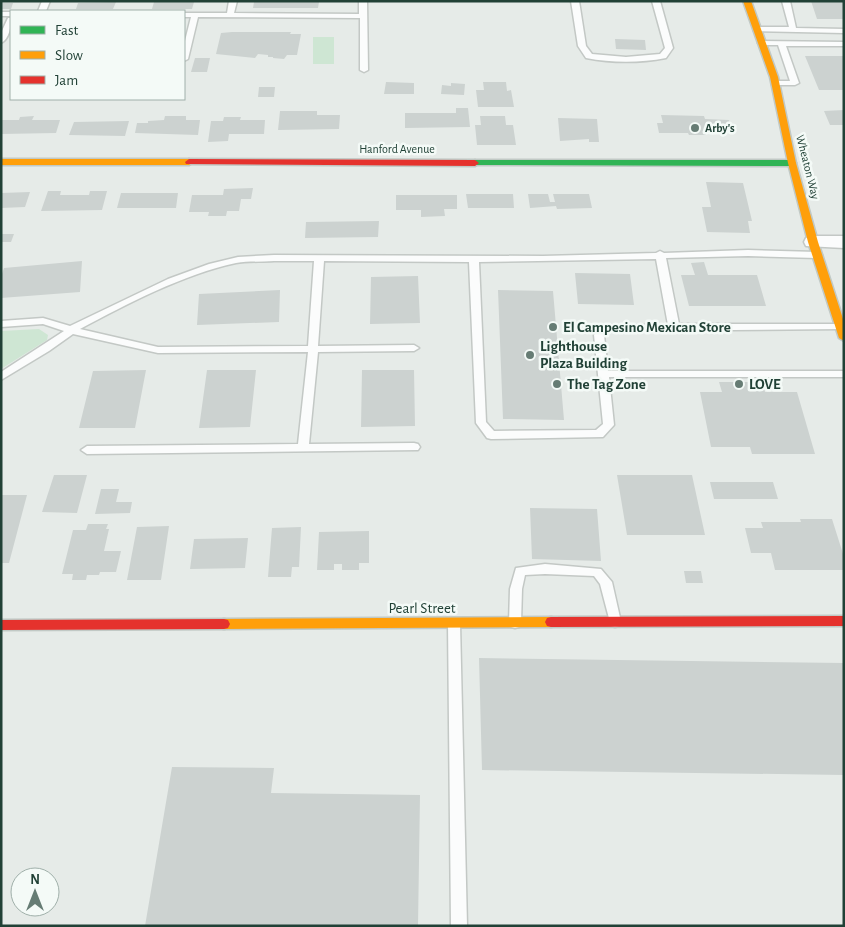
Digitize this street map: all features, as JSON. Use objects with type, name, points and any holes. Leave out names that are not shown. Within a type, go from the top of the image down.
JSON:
[{"type":"street","name":"Wheaton Way","points":[[747,1],[775,83],[792,163],[815,249],[842,333]]},
{"type":"street","name":"Hanford Avenue","points":[[1,162],[792,163]]},
{"type":"street","points":[[815,249],[844,242]]},
{"type":"street","name":"Pearl Street","points":[[1,625],[844,621]]},
{"type":"lane","points":[[230,15],[233,1]]},
{"type":"lane","points":[[363,1],[364,70]]},
{"type":"lane","points":[[575,1],[582,46],[590,56],[606,59],[646,59],[663,56],[669,48],[656,1]]},
{"type":"lane","points":[[786,1],[793,30]]},
{"type":"lane","points":[[185,15],[363,16]]},
{"type":"lane","points":[[185,55],[195,15]]},
{"type":"lane","points":[[1,41],[10,22]]},
{"type":"lane","points":[[757,29],[844,31]]},
{"type":"lane","points":[[762,43],[844,44]]},
{"type":"lane","points":[[775,83],[796,83],[781,43]]},
{"type":"lane","points":[[1,377],[97,315],[170,281],[212,266],[238,260],[319,258],[543,259],[660,254],[748,253],[815,249]]},
{"type":"lane","points":[[660,254],[674,327]]},
{"type":"lane","points":[[303,448],[313,349],[319,258]]},
{"type":"lane","points":[[474,259],[481,423],[491,435],[599,434],[609,425],[599,335],[604,328],[674,327],[842,333]]},
{"type":"lane","points":[[1,324],[43,321],[72,330],[158,350],[414,348]]},
{"type":"lane","points":[[604,374],[844,374]]},
{"type":"lane","points":[[87,450],[414,447]]},
{"type":"lane","points":[[515,623],[516,589],[520,572],[545,569],[597,572],[606,582],[615,622]]},
{"type":"lane","points":[[454,623],[459,926]]},
{"type":"green space","points":[[313,37],[334,37],[334,64],[313,64]]},
{"type":"green space","points":[[39,329],[48,335],[47,340],[1,369],[1,331]]},
{"type":"building","points":[[811,1],[844,1],[844,19],[817,19]]},
{"type":"building","points":[[116,2],[113,9],[76,9],[78,3]]},
{"type":"building","points":[[154,2],[194,2],[192,9],[152,9]]},
{"type":"building","points":[[254,2],[319,2],[318,8],[253,8]]},
{"type":"building","points":[[1,3],[13,3],[11,9],[1,9]]},
{"type":"building","points":[[291,32],[290,34],[301,34],[297,55],[287,55],[284,59],[258,54],[255,58],[216,54],[221,33]]},
{"type":"building","points":[[615,39],[645,40],[646,50],[616,49]]},
{"type":"building","points":[[805,56],[844,56],[844,90],[819,90]]},
{"type":"building","points":[[195,58],[210,58],[207,72],[191,72]]},
{"type":"building","points":[[386,82],[414,83],[414,94],[384,94]]},
{"type":"building","points":[[483,82],[506,82],[507,91],[511,90],[514,107],[478,107],[476,90],[484,90]]},
{"type":"building","points":[[451,83],[465,84],[464,95],[441,94],[442,85],[451,86]]},
{"type":"building","points":[[259,87],[275,87],[274,97],[258,97]]},
{"type":"building","points":[[456,108],[468,108],[470,127],[405,128],[405,113],[456,113]]},
{"type":"building","points":[[844,110],[844,125],[830,125],[824,111]]},
{"type":"building","points":[[280,111],[317,111],[317,115],[340,115],[339,129],[278,130]]},
{"type":"building","name":"Arby's","points":[[661,115],[704,116],[705,119],[729,120],[733,133],[689,135],[688,133],[659,133],[657,123],[663,123]]},
{"type":"building","points":[[34,116],[32,120],[60,120],[56,133],[1,134],[1,120],[19,120],[20,117]]},
{"type":"building","points":[[165,116],[186,116],[186,120],[200,120],[198,135],[135,133],[137,123],[164,120]]},
{"type":"building","points":[[480,116],[505,116],[506,125],[513,125],[516,145],[477,145],[475,125],[481,125]]},
{"type":"building","points":[[224,117],[241,117],[240,120],[265,120],[264,134],[229,134],[228,141],[208,142],[211,121],[223,121]]},
{"type":"building","points":[[558,118],[597,119],[599,142],[589,142],[589,139],[560,141]]},
{"type":"building","points":[[129,121],[125,136],[69,135],[74,122]]},
{"type":"building","points":[[706,182],[743,183],[752,221],[748,221],[750,233],[707,232],[702,207],[711,207]]},
{"type":"building","points":[[253,188],[251,199],[241,199],[239,211],[227,211],[226,216],[208,216],[209,212],[189,212],[192,195],[223,195],[224,189]]},
{"type":"building","points":[[48,191],[61,191],[60,195],[89,195],[90,191],[107,191],[102,210],[41,211]]},
{"type":"building","points":[[30,192],[25,207],[1,208],[1,193]]},
{"type":"building","points":[[121,193],[178,193],[176,208],[117,208]]},
{"type":"building","points":[[466,194],[513,194],[514,208],[468,208]]},
{"type":"building","points":[[528,194],[548,194],[550,202],[555,202],[553,194],[589,194],[592,208],[557,209],[556,206],[530,208]]},
{"type":"building","points":[[396,195],[457,195],[457,209],[444,209],[445,216],[421,217],[421,210],[396,210]]},
{"type":"building","points":[[379,221],[378,237],[305,238],[306,222]]},
{"type":"building","points":[[1,234],[14,234],[11,242],[1,242]]},
{"type":"building","points":[[82,261],[80,292],[1,298],[1,277],[4,268]]},
{"type":"building","points":[[704,262],[708,275],[757,275],[766,306],[689,306],[681,275],[695,275],[691,263]]},
{"type":"building","points":[[575,273],[630,274],[634,305],[578,304]]},
{"type":"building","points":[[418,276],[420,323],[370,324],[371,277]]},
{"type":"building","points":[[280,290],[279,322],[197,325],[199,294]]},
{"type":"building","name":"Lighthouse Plaza Building","points":[[498,290],[553,291],[564,420],[503,419]]},
{"type":"building","points":[[146,370],[135,428],[79,428],[93,371]]},
{"type":"building","points":[[207,370],[256,370],[250,427],[199,428]]},
{"type":"building","points":[[362,370],[414,370],[415,426],[361,427]]},
{"type":"building","points":[[719,382],[762,382],[765,392],[797,392],[815,454],[752,454],[750,447],[711,447],[700,392],[722,392]]},
{"type":"building","points":[[54,475],[87,475],[77,513],[42,512]]},
{"type":"building","points":[[617,475],[692,475],[705,535],[627,535]]},
{"type":"building","points":[[710,482],[773,482],[778,499],[714,499]]},
{"type":"building","points":[[101,489],[119,489],[116,502],[132,502],[130,513],[95,514]]},
{"type":"building","points":[[1,495],[27,495],[9,563],[1,563]]},
{"type":"building","points":[[530,508],[597,509],[601,561],[532,559]]},
{"type":"building","points":[[800,519],[832,519],[844,557],[844,570],[775,570],[771,553],[751,553],[745,528],[763,528],[761,522],[801,522]]},
{"type":"building","points":[[88,524],[108,524],[106,529],[109,529],[104,551],[121,551],[116,572],[100,572],[99,575],[87,575],[86,580],[72,580],[73,574],[62,574],[73,530],[86,530]]},
{"type":"building","points":[[169,526],[161,580],[127,580],[137,527]]},
{"type":"building","points":[[301,527],[299,567],[292,567],[291,577],[268,577],[272,528]]},
{"type":"building","points":[[369,531],[369,563],[359,563],[359,570],[342,570],[342,564],[334,564],[334,570],[317,570],[319,532]]},
{"type":"building","points":[[248,538],[245,568],[190,569],[194,539]]},
{"type":"building","points":[[684,571],[701,571],[703,583],[686,583]]},
{"type":"building","points":[[479,658],[844,663],[844,775],[482,770]]},
{"type":"building","points":[[172,767],[274,768],[271,793],[420,795],[418,926],[145,926]]},
{"type":"traffic: fast","points":[[475,163],[792,163]]},
{"type":"traffic: slow","points":[[747,1],[774,77],[792,163],[813,242],[844,338]]},
{"type":"traffic: slow","points":[[1,162],[189,162]]},
{"type":"traffic: slow","points":[[224,624],[551,622]]},
{"type":"traffic: jam","points":[[189,162],[475,163]]},
{"type":"traffic: jam","points":[[551,622],[844,621]]},
{"type":"traffic: jam","points":[[1,625],[224,624]]},
{"type":"place","name":"Arby's","points":[[695,128]]},
{"type":"place","name":"El Campesino Mexican Store","points":[[553,327]]},
{"type":"place","name":"Lighthouse Plaza Building","points":[[530,355]]},
{"type":"place","name":"The Tag Zone","points":[[557,384]]},
{"type":"place","name":"LOVE","points":[[739,384]]}]
